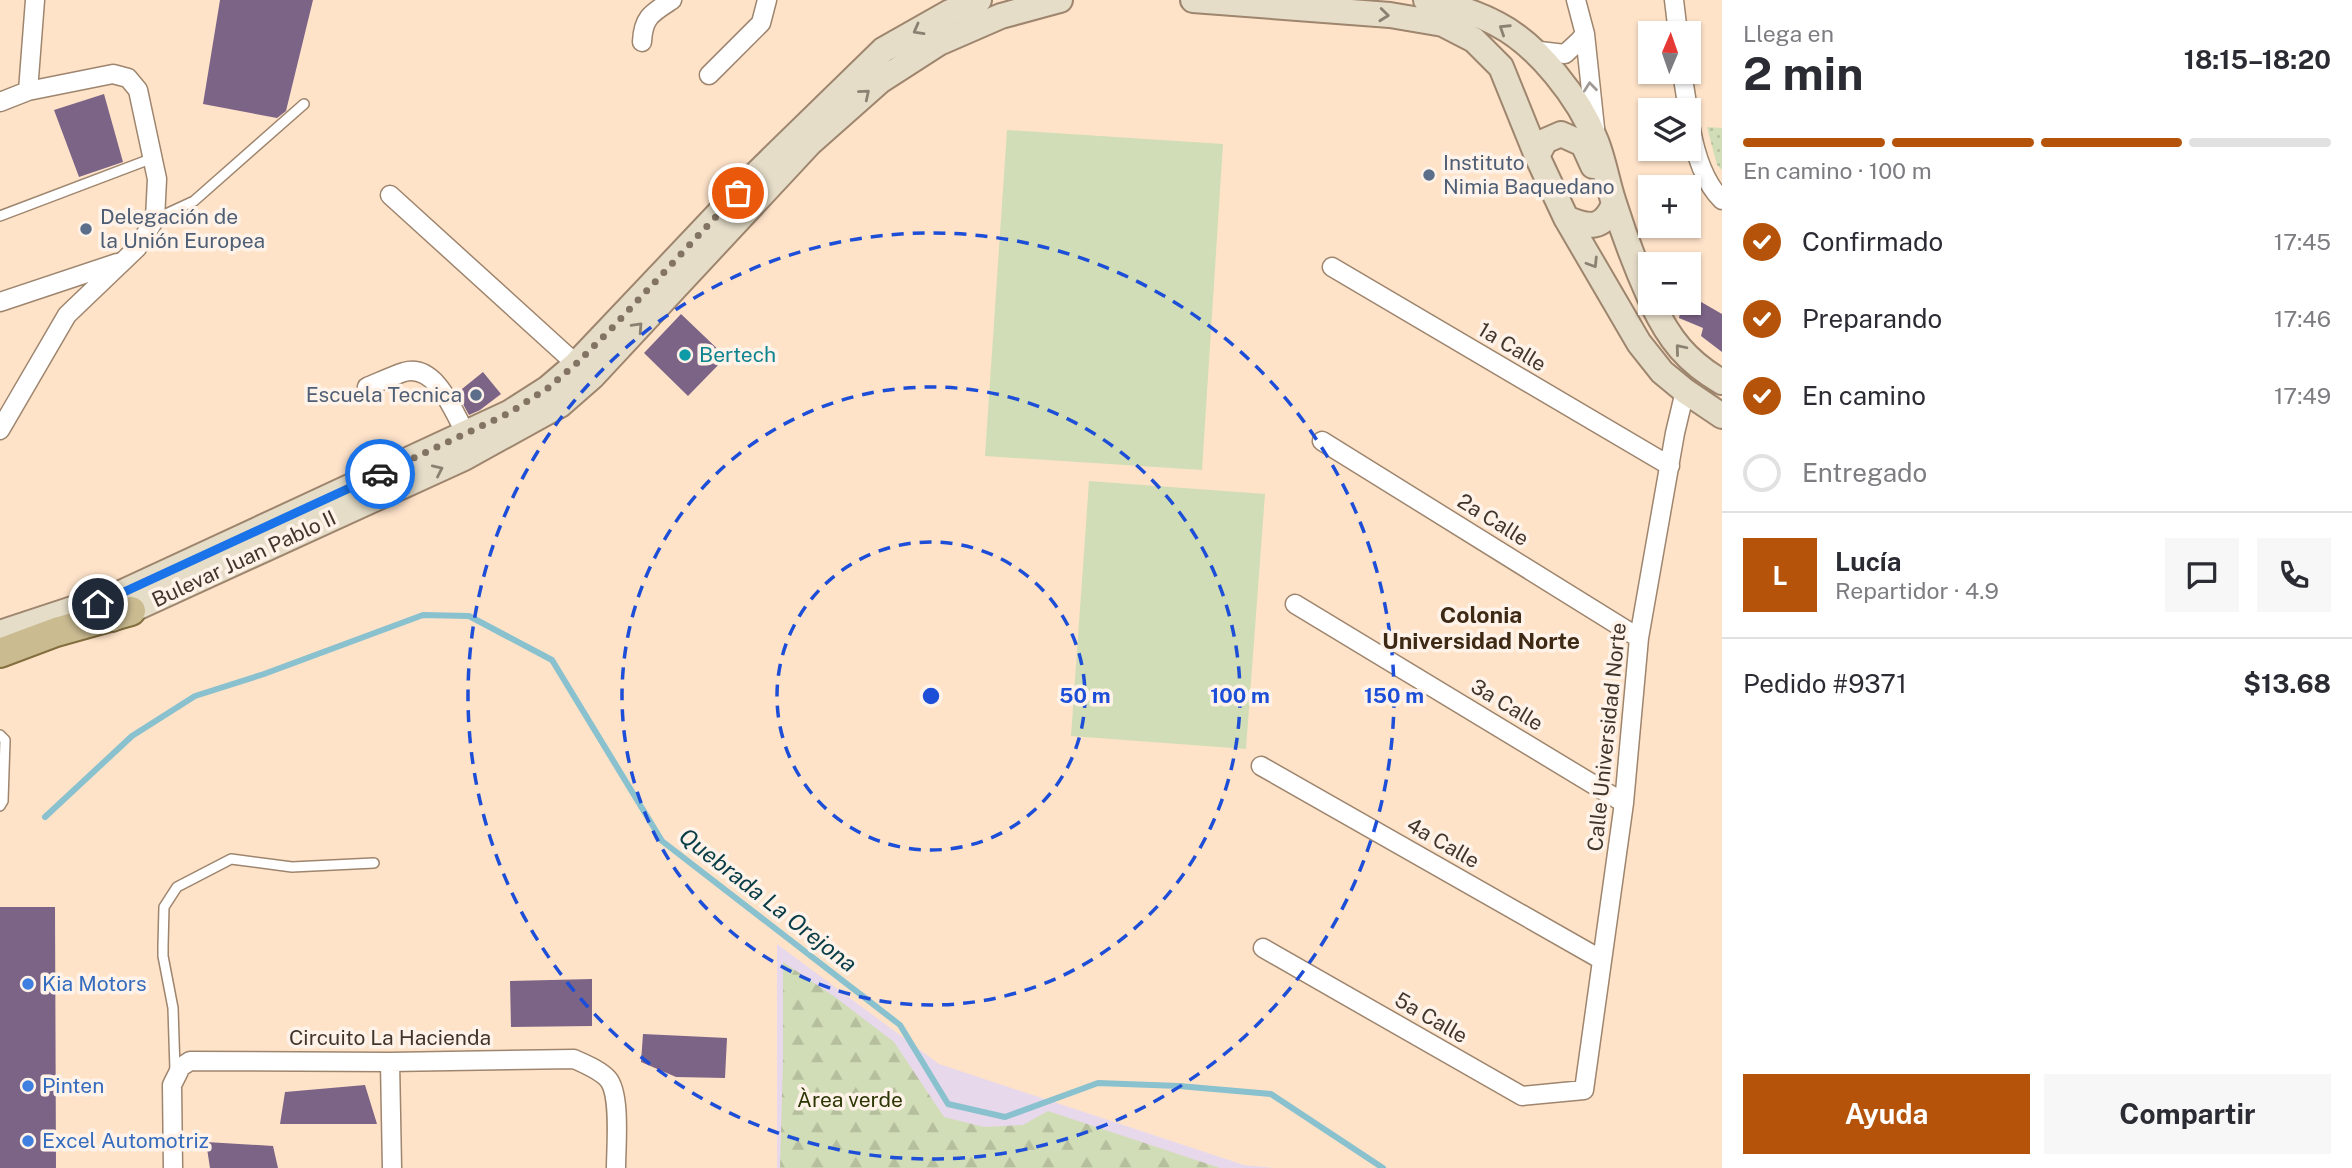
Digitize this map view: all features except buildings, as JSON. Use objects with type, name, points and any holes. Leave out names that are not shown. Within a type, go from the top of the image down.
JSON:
[{"type":"main road","name":"Bulevar Juan Pablo II","points":[[0,666],[509,413],[548,388],[576,364],[756,174],[883,50],[950,12],[979,0]]},
{"type":"main road","name":"Bulevar Juan Pablo II","points":[[0,653],[56,632],[464,458],[559,405],[592,377],[810,143],[880,81],[939,43],[1001,16],[1060,0]]},
{"type":"main road","points":[[1194,0],[1390,15],[1443,24],[1474,40],[1501,67],[1537,156],[1566,218],[1639,343],[1662,372],[1722,416]]},
{"type":"main road","points":[[1426,0],[1499,24],[1545,63],[1577,103],[1596,141],[1611,193],[1638,265]]},
{"type":"main road","points":[[1537,156],[1545,141],[1560,134],[1569,136],[1583,144],[1595,171],[1611,193],[1608,218],[1584,226],[1566,218]]},
{"type":"main road","points":[[1658,315],[1678,349],[1702,371],[1722,382]]},
{"type":"main road","name":"Bulevar Juan Pablo II","points":[[0,633],[126,602]]},
{"type":"main road","name":"Bulevar Juan Pablo II","points":[[0,643],[126,602]]},
{"type":"street","points":[[29,91],[35,0]]},
{"type":"street","points":[[642,42],[645,22],[651,14],[672,0]]},
{"type":"street","points":[[709,75],[761,23],[767,0]]},
{"type":"street","points":[[1576,0],[1585,34],[1596,141]]},
{"type":"street","points":[[1674,0],[1677,21]]},
{"type":"street","points":[[1531,50],[1565,54],[1585,34]]},
{"type":"street","points":[[0,102],[29,91],[113,74],[128,78],[138,90],[157,179],[155,219],[137,247],[67,315],[0,430]]},
{"type":"street","points":[[1700,161],[1708,186],[1722,200]]},
{"type":"street","points":[[390,195],[576,364]]},
{"type":"street","points":[[0,302],[121,262]]},
{"type":"street","name":"1a Calle","points":[[1332,267],[1670,466]]},
{"type":"street","points":[[368,387],[407,371],[421,372],[433,378],[466,434]]},
{"type":"street","name":"Calle Universidad Norte","points":[[1584,1090],[1624,803],[1639,638],[1675,433],[1685,391]]},
{"type":"street","name":"2a Calle","points":[[1322,441],[1639,638]]},
{"type":"street","name":"3a Calle","points":[[1295,604],[1624,803]]},
{"type":"street","name":"4a Calle","points":[[1261,766],[1602,960]]},
{"type":"street","name":"5a Calle","points":[[1263,948],[1522,1096],[1584,1090]]},
{"type":"street","name":"Circuito La Hacienda","points":[[175,1075],[190,1061],[574,1059],[608,1079],[615,1092],[616,1168]]},
{"type":"street","points":[[390,1062],[392,1168]]},
{"type":"street","points":[[173,1168],[172,1085],[175,1075]]},
{"type":"lane","points":[[155,219],[194,201],[304,104]]},
{"type":"lane","points":[[0,216],[153,158]]},
{"type":"lane","points":[[0,735],[5,740],[3,801],[0,806]]},
{"type":"lane","points":[[175,1075],[173,1008],[163,946],[164,907],[177,887],[231,859],[292,867],[373,863]]},
{"type":"shaded area","name":"Àrea verde","points":[[777,944],[939,1064],[1244,1165],[1275,1168],[777,1168]]},
{"type":"green space","points":[[1707,127],[1722,128],[1722,170],[1717,165]]},
{"type":"green space","points":[[1007,130],[1223,144],[1202,470],[985,456]]},
{"type":"green space","points":[[1089,481],[1265,494],[1246,749],[1071,736]]},
{"type":"green space","name":"Àrea verde","points":[[783,962],[894,1042],[944,1117],[984,1127],[1023,1125],[1048,1111],[1220,1168],[780,1168]]},
{"type":"waterway","name":"Quebrada La Orejona","points":[[45,817],[132,736],[195,696],[264,674],[423,615],[469,616],[552,660],[662,841],[900,1025],[948,1104],[1005,1117],[1098,1083],[1179,1086],[1271,1094],[1383,1168]]},
{"type":"way so far","points":[[380,474],[509,413],[548,388],[612,328],[738,193]]},
{"type":"place","name":"Instituto Nimia Baquedano","points":[[1429,175]]},
{"type":"place","name":"Delegación de la Unión Europea","points":[[86,229]]},
{"type":"place","name":"Bertech","points":[[685,355]]},
{"type":"place","name":"Escuela Tecnica","points":[[476,395]]},
{"type":"place","name":"Kia Motors","points":[[28,984]]},
{"type":"place","name":"Pinten","points":[[28,1086]]},
{"type":"place","name":"Excel Automotriz","points":[[28,1141]]},
{"type":"district","name":"Colonia Universidad Norte","points":[[1481,628]]},
{"type":"route","points":[[98,604],[380,474]]}]
